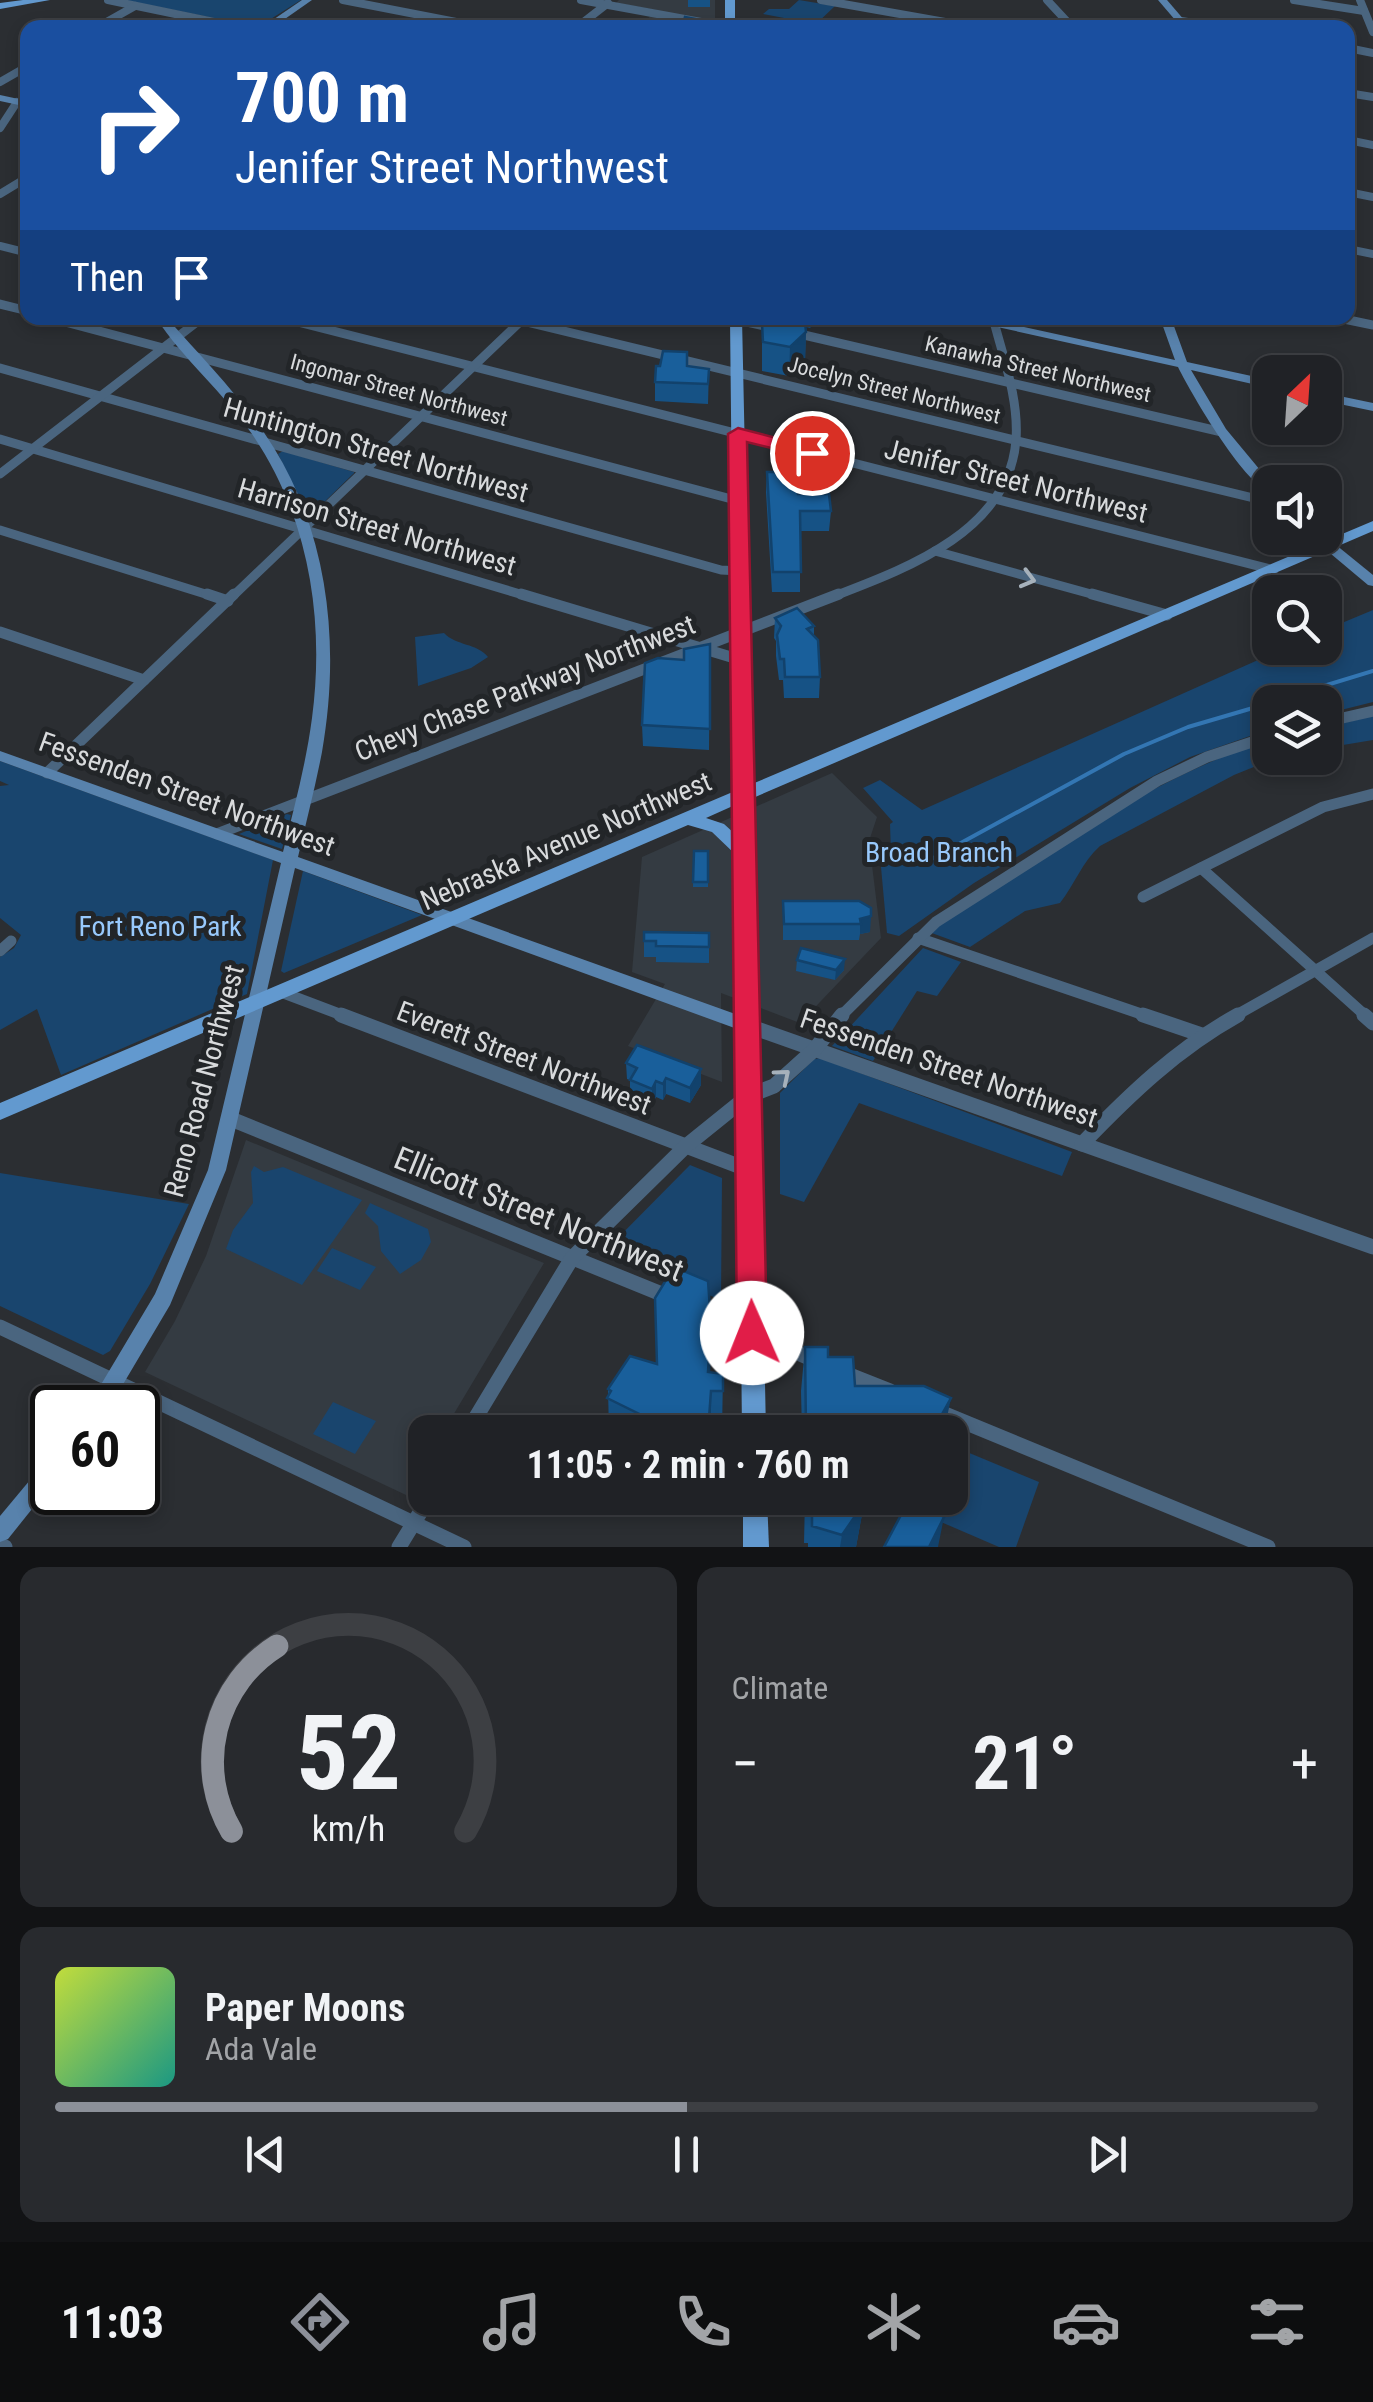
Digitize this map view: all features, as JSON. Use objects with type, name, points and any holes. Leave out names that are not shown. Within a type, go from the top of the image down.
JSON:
[{"type":"main road","points":[[0,6],[44,0]]},
{"type":"main road","points":[[277,20],[308,0]]},
{"type":"main road","points":[[1162,0],[1180,20]]},
{"type":"main road","name":"Reno Road Northwest","points":[[112,1385],[152,1320],[184,1256],[217,1170],[317,737],[323,674],[319,596],[304,529],[290,490],[263,441],[167,325]]},
{"type":"main road","points":[[733,325],[754,1415]]},
{"type":"main road","points":[[1015,325],[1252,380]]},
{"type":"main road","points":[[1169,325],[1183,365],[1222,432],[1252,468]]},
{"type":"main road","points":[[1342,400],[1373,407]]},
{"type":"main road","name":"Nebraska Avenue Northwest","points":[[1342,536],[1373,526]]},
{"type":"main road","name":"Nebraska Avenue Northwest","points":[[0,1112],[1274,570],[1300,555]]},
{"type":"main road","points":[[1339,555],[1373,582]]},
{"type":"main road","name":"Fessenden Street Northwest","points":[[0,756],[746,1025]]},
{"type":"main road","points":[[688,819],[718,828],[744,853]]},
{"type":"main road","points":[[0,1532],[30,1496]]},
{"type":"main road","points":[[756,1515],[756,1547]]},
{"type":"street","points":[[108,0],[205,20]]},
{"type":"street","points":[[347,0],[447,20]]},
{"type":"street","points":[[581,0],[697,20]]},
{"type":"street","points":[[822,0],[934,20]]},
{"type":"street","points":[[1047,0],[1066,20]]},
{"type":"street","points":[[1294,0],[1364,11]]},
{"type":"street","points":[[1360,0],[1373,32]]},
{"type":"street","points":[[586,20],[608,2]]},
{"type":"street","points":[[110,20],[134,6]]},
{"type":"street","points":[[0,128],[20,105]]},
{"type":"street","name":"Ingomar Street Northwest","points":[[76,325],[738,501]]},
{"type":"street","points":[[0,474],[192,325]]},
{"type":"street","name":"Jenifer Street Northwest","points":[[310,325],[1274,570]]},
{"type":"street","points":[[48,773],[511,325]]},
{"type":"street","name":"Jocelyn Street Northwest","points":[[546,325],[1252,498]]},
{"type":"street","name":"Kanawha Street Northwest","points":[[763,325],[1222,432]]},
{"type":"street","name":"Chevy Chase Parkway Northwest","points":[[218,834],[741,632],[898,570],[935,551],[969,526],[995,499],[1010,468],[1016,440],[995,325]]},
{"type":"street","name":"Huntington Street Northwest","points":[[0,368],[722,570],[740,571]]},
{"type":"street","name":"Harrison Street Northwest","points":[[0,439],[741,660]]},
{"type":"street","points":[[0,530],[228,601]]},
{"type":"street","points":[[935,551],[1167,615]]},
{"type":"street","points":[[0,632],[144,680]]},
{"type":"street","points":[[1342,718],[1373,711]]},
{"type":"street","points":[[477,1415],[572,1258],[686,1146],[748,1096],[774,1086],[814,1050],[851,1003],[918,938],[952,910],[1150,784],[1252,742]]},
{"type":"street","points":[[1143,897],[1323,807],[1373,794]]},
{"type":"street","points":[[1201,868],[1373,1023]]},
{"type":"street","points":[[918,938],[1202,1035]]},
{"type":"street","points":[[1082,1144],[1138,1086],[1202,1035],[1373,938]]},
{"type":"street","points":[[0,951],[12,941]]},
{"type":"street","name":"Everett Street Northwest","points":[[281,992],[748,1170]]},
{"type":"street","name":"Fessenden Street Northwest","points":[[746,1025],[1373,1247]]},
{"type":"street","name":"Ellicott Street Northwest","points":[[231,1119],[899,1395]]},
{"type":"street","points":[[0,1327],[464,1547]]},
{"type":"street","points":[[917,1402],[1268,1547]]},
{"type":"street","points":[[399,1547],[418,1515]]},
{"type":"shaded area","points":[[715,0],[715,20],[646,20],[657,10],[616,3]]},
{"type":"shaded area","points":[[832,773],[877,817],[869,841],[881,938],[800,1023],[721,993],[722,1082],[628,1046],[665,984],[632,972],[642,857]]},
{"type":"shaded area","points":[[246,1140],[544,1263],[453,1415],[408,1415],[406,1495],[145,1372],[206,1256]]},
{"type":"green space","points":[[124,0],[301,0],[269,20],[223,20]]},
{"type":"green space","points":[[799,0],[835,6],[820,20],[763,14],[769,9],[789,9]]},
{"type":"green space","points":[[283,451],[354,473],[313,513],[307,514],[278,454]]},
{"type":"green space","name":"Broad Branch","points":[[1373,610],[1373,702],[1342,710],[1342,685],[1252,685],[1252,735],[1190,757],[1130,788],[974,883],[899,936],[887,933],[880,856],[891,854],[893,822],[863,788],[880,780],[922,810],[1252,663],[1342,665],[1342,623]]},
{"type":"green space","points":[[444,633],[488,657],[471,668],[418,686],[415,637]]},
{"type":"green space","points":[[1373,716],[1373,740],[1342,745],[1342,723]]},
{"type":"green space","name":"Broad Branch","points":[[1252,746],[1252,768],[1100,846],[1060,903],[1025,911],[970,947],[929,932],[1094,824],[1224,756]]},
{"type":"green space","name":"Fort Reno Park","points":[[0,761],[273,860],[247,994],[61,1075],[37,1009],[0,1030],[0,957],[14,948],[21,935],[0,918],[0,786],[9,785],[0,781]]},
{"type":"green space","points":[[291,815],[282,849],[239,834]]},
{"type":"green space","points":[[303,871],[422,915],[284,973],[281,971]]},
{"type":"green space","name":"Broad Branch","points":[[923,948],[961,962],[937,996],[917,991],[873,1061],[832,1046]]},
{"type":"green space","points":[[814,1059],[1072,1152],[1062,1176],[859,1103],[804,1202],[780,1194],[780,1093]]},
{"type":"green space","points":[[690,1165],[722,1178],[721,1300],[604,1252]]},
{"type":"green space","points":[[254,1166],[264,1172],[283,1167],[362,1200],[302,1285],[226,1249],[233,1230],[253,1203]]},
{"type":"green space","points":[[0,1173],[189,1204],[150,1284],[110,1351],[103,1355],[0,1306]]},
{"type":"green space","points":[[370,1203],[428,1229],[431,1242],[421,1260],[400,1274],[381,1251],[378,1226],[365,1213]]},
{"type":"green space","points":[[332,1248],[376,1267],[360,1290],[317,1271]]},
{"type":"green space","points":[[333,1402],[376,1421],[355,1454],[313,1434]]},
{"type":"green space","points":[[968,1452],[1039,1482],[1016,1547],[999,1547],[941,1522],[944,1515],[968,1515]]},
{"type":"building","points":[[762,325],[805,325],[806,332],[790,347],[763,342]]},
{"type":"building","points":[[663,351],[687,352],[687,366],[709,369],[708,384],[655,382],[656,366],[660,366]]},
{"type":"building","points":[[767,472],[797,472],[798,494],[829,494],[831,511],[800,511],[801,572],[773,572]]},
{"type":"building","points":[[797,608],[814,626],[807,629],[818,640],[820,677],[785,677],[777,635],[781,626],[775,618]]},
{"type":"building","points":[[710,644],[710,729],[642,725],[645,663],[658,658],[684,660],[684,649]]},
{"type":"building","points":[[694,851],[708,851],[708,882],[693,882]]},
{"type":"building","points":[[783,901],[859,901],[871,908],[871,916],[860,919],[861,924],[784,924]]},
{"type":"building","points":[[644,932],[709,933],[709,947],[656,946],[656,941],[644,941]]},
{"type":"building","points":[[801,948],[845,959],[836,970],[797,960]]},
{"type":"building","points":[[637,1045],[701,1069],[690,1088],[666,1078],[663,1084],[656,1081],[652,1089],[630,1080],[637,1068],[626,1063]]},
{"type":"building","points":[[674,1267],[708,1281],[708,1372],[723,1374],[723,1391],[711,1391],[709,1415],[642,1415],[607,1398],[611,1391],[608,1389],[630,1356],[657,1364],[655,1298]]},
{"type":"building","points":[[805,1347],[828,1347],[828,1357],[853,1357],[855,1386],[924,1386],[951,1398],[942,1415],[806,1415]]},
{"type":"building","points":[[812,1515],[856,1515],[842,1535],[812,1526]]},
{"type":"building","points":[[901,1515],[944,1517],[929,1547],[884,1547]]},
{"type":"waterway","name":"Broad Branch","points":[[1327,685],[1373,671]]},
{"type":"waterway","name":"Broad Branch","points":[[926,862],[1124,754],[1188,727],[1252,708]]},
{"type":"route","points":[[752,1333],[738,434],[812,453]]}]
